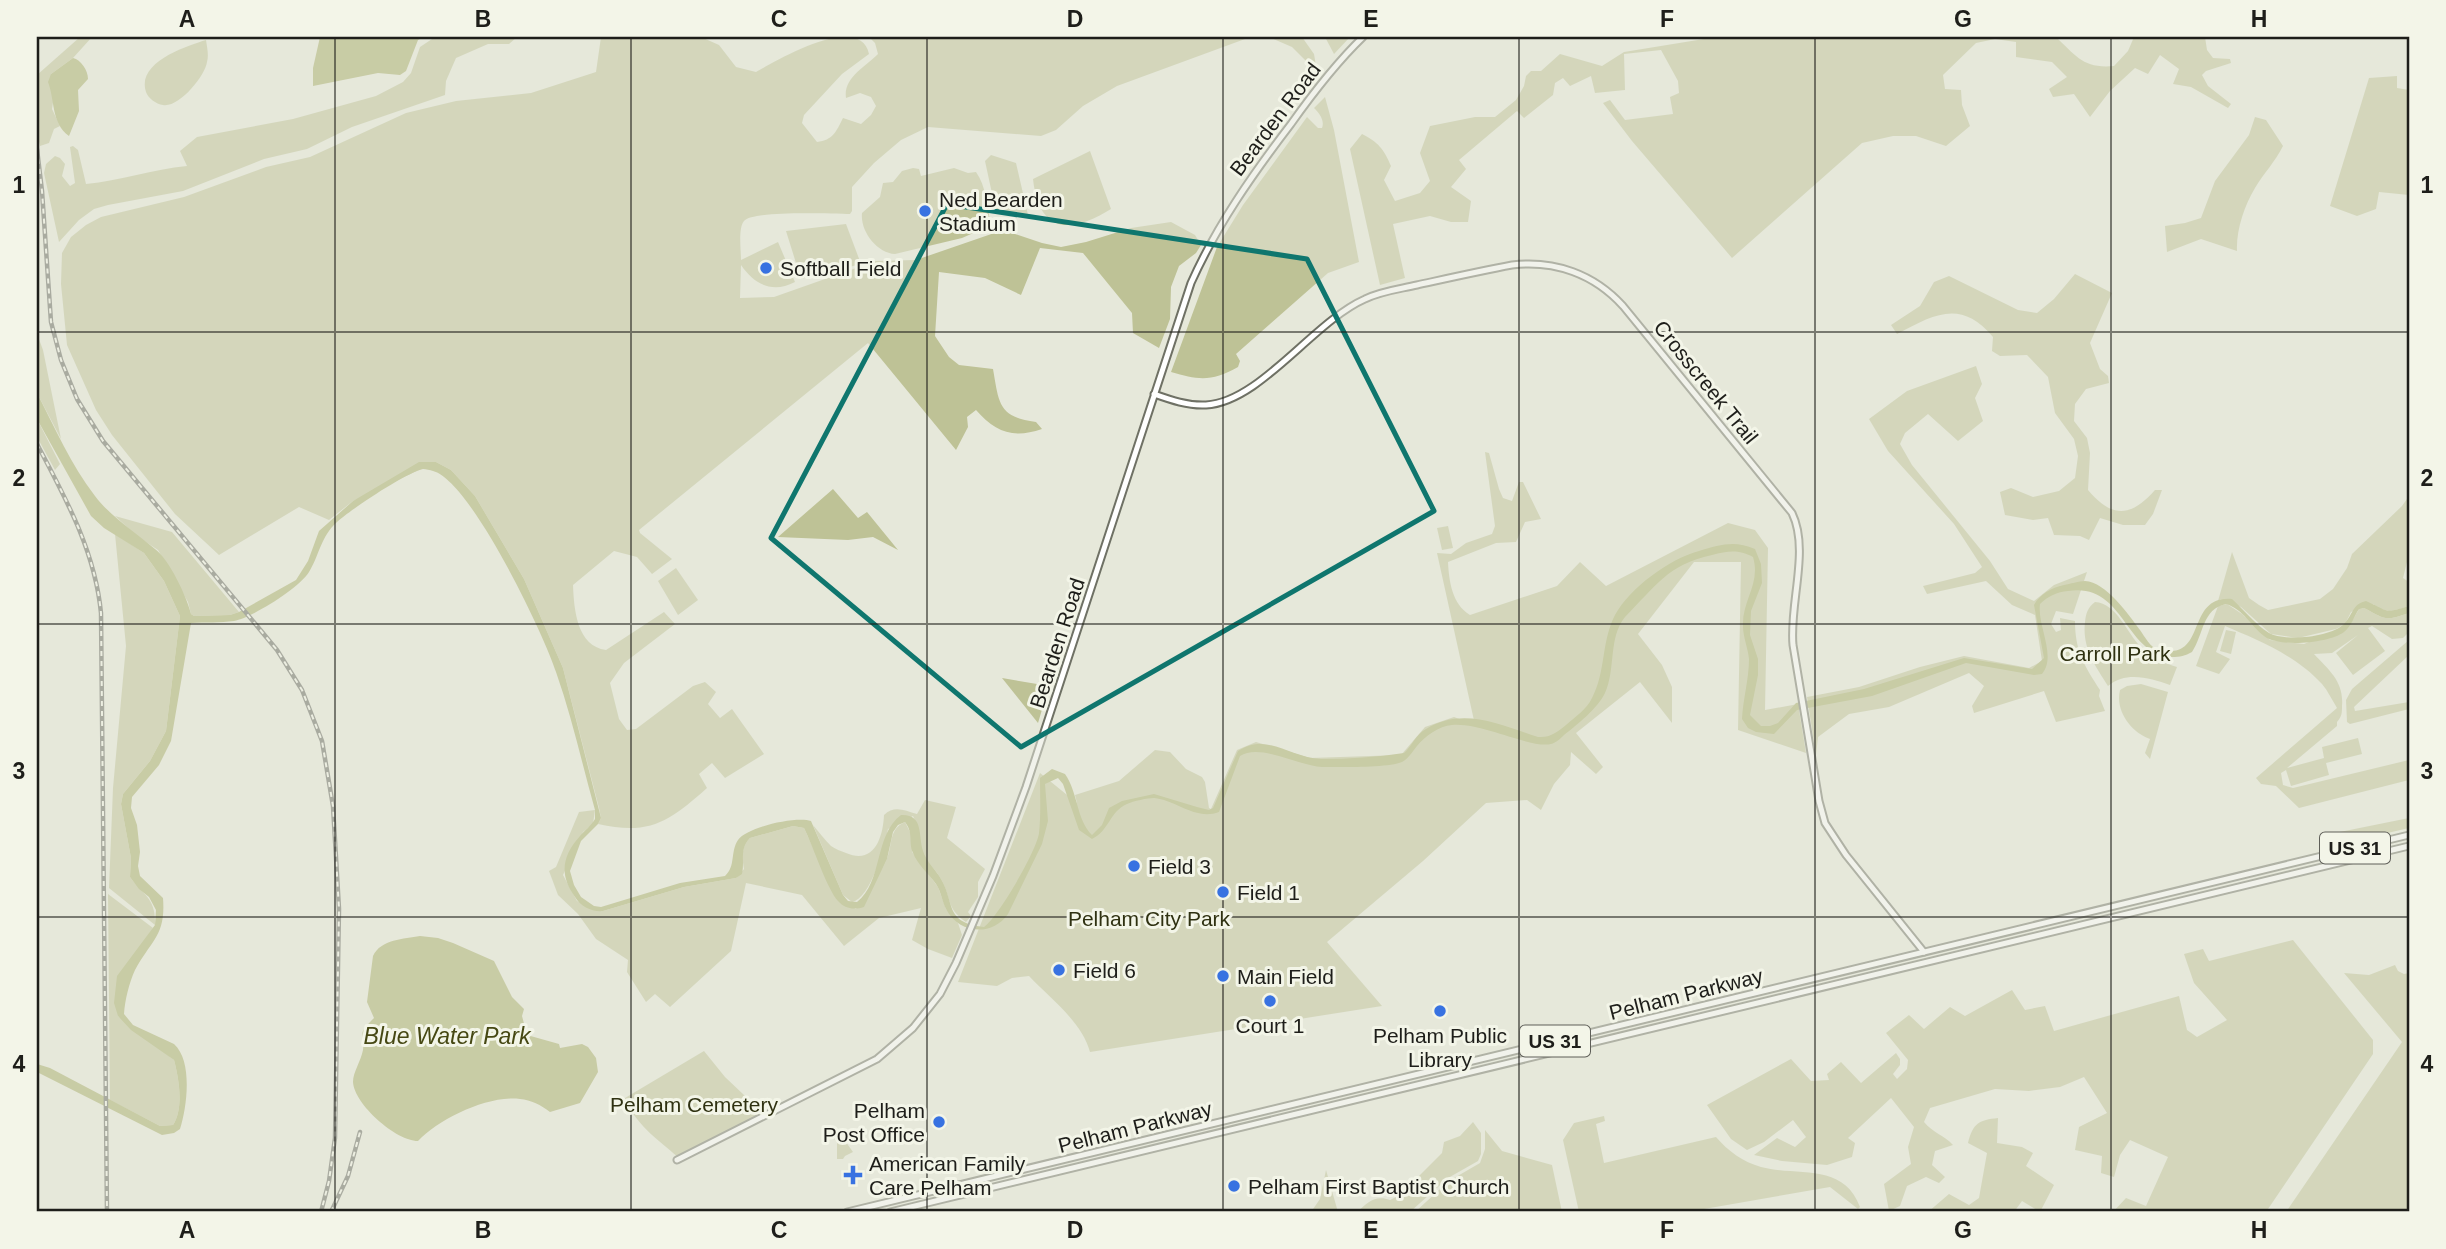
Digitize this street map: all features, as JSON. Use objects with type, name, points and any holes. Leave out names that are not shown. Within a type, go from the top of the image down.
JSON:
[{"type":"main road","name":"Bearden Road","points":[[677,1160],[859,1069],[893,1047],[921,1020],[940,994],[968,936],[1026,787],[1187,292],[1221,224],[1247,182],[1321,83],[1363,37]]},
{"type":"main road","name":"Crosscreek Trail","points":[[1154,394],[1199,405],[1219,403],[1236,397],[1337,315],[1363,300],[1391,290],[1521,264],[1557,266],[1588,277],[1602,287],[1623,306],[1792,513],[1798,530],[1799,544],[1792,628],[1821,809],[1830,833],[1929,962]]},
{"type":"main road","name":"Pelham Parkway","points":[[847,1212],[2409,835]]},
{"type":"main road","name":"Pelham Parkway","points":[[890,1212],[2409,846]]},
{"type":"main road","points":[[2322,856],[2324,866]]},
{"type":"main road","points":[[2262,871],[2265,881]]},
{"type":"main road","points":[[2207,884],[2210,894]]},
{"type":"main road","points":[[2106,909],[2109,918]]},
{"type":"main road","points":[[2081,915],[2083,925]]},
{"type":"main road","points":[[1979,939],[1980,949]]},
{"type":"main road","points":[[1790,985],[1792,995]]},
{"type":"main road","points":[[1738,997],[1740,1007]]},
{"type":"main road","points":[[1686,1010],[1689,1020]]},
{"type":"main road","points":[[1644,1020],[1657,1027]]},
{"type":"main road","points":[[1566,1038],[1571,1048]]},
{"type":"main road","points":[[1439,1069],[1445,1079]]},
{"type":"main road","points":[[1394,1091],[1396,1080]]},
{"type":"main road","points":[[1315,1100],[1318,1110]]},
{"type":"main road","points":[[1228,1121],[1231,1130]]},
{"type":"main road","points":[[1173,1134],[1178,1143]]},
{"type":"main road","points":[[1118,1147],[1121,1157]]},
{"type":"main road","points":[[1001,1176],[1003,1186]]},
{"type":"main road","points":[[940,1190],[942,1200]]},
{"type":"main road","points":[[904,1198],[906,1208]]},
{"type":"highlighted area","points":[[947,204],[1307,259],[1434,511],[1021,747],[771,538]]},
{"type":"green space","points":[[80,37],[92,37],[73,58],[51,74],[54,96],[52,109],[60,126],[54,129],[49,143],[40,146],[37,133],[37,75]]},
{"type":"green space","points":[[435,37],[517,37],[509,44],[488,44],[456,58],[446,81],[445,95],[352,127],[307,149],[264,159],[183,191],[94,209],[79,220],[59,242],[44,173],[46,164],[55,156],[65,164],[62,176],[70,186],[75,183],[70,147],[78,150],[86,184],[187,166],[180,151],[197,137],[293,119],[376,96],[403,82],[411,73],[420,47]]},
{"type":"green space","points":[[601,37],[701,37],[719,45],[736,67],[756,72],[817,43],[850,37],[862,42],[869,54],[842,74],[804,115],[802,123],[817,142],[833,134],[843,118],[861,124],[876,106],[871,97],[860,93],[846,98],[851,79],[878,54],[875,43],[869,37],[1269,37],[1245,39],[1117,86],[1083,106],[1056,130],[1041,136],[928,127],[901,140],[852,187],[850,214],[777,214],[762,215],[744,221],[740,234],[741,260],[778,242],[795,282],[779,287],[764,285],[741,265],[740,298],[774,297],[876,261],[916,260],[1003,230],[1061,247],[1131,228],[1171,222],[1195,235],[1201,245],[1196,253],[1179,266],[1171,287],[1170,319],[1159,348],[1133,333],[1132,313],[1083,253],[1040,248],[1021,295],[985,278],[939,272],[935,336],[949,357],[959,365],[993,369],[1002,406],[1014,416],[1036,422],[1042,429],[1022,433],[1005,432],[990,424],[976,410],[967,417],[968,427],[956,450],[868,343],[639,530],[672,559],[652,574],[637,557],[614,551],[573,585],[579,625],[589,642],[596,647],[606,650],[664,612],[675,624],[624,663],[610,683],[619,719],[627,730],[636,729],[693,686],[705,682],[716,692],[708,704],[720,718],[732,709],[764,754],[725,778],[712,763],[699,774],[707,788],[694,800],[658,823],[632,828],[598,824],[601,818],[599,808],[563,668],[524,579],[475,496],[451,470],[436,462],[353,501],[329,520],[299,507],[219,555],[175,514],[112,435],[96,410],[67,345],[61,284],[62,253],[71,237],[101,217],[184,197],[266,167],[310,157],[406,113],[456,101],[531,93],[596,72]]},
{"type":"green space","points":[[1269,37],[1302,37],[1314,54],[1317,72],[1292,47]]},
{"type":"green space","points":[[1325,37],[1350,37],[1334,54]]},
{"type":"green space","points":[[1716,37],[2056,37],[2081,60],[2095,65],[2114,66],[2128,51],[2134,37],[2205,37],[2207,50],[2213,58],[2230,59],[2231,63],[2206,71],[2202,75],[2208,86],[2231,104],[2228,108],[2191,87],[2173,84],[2179,69],[2160,55],[2148,74],[2135,68],[2110,91],[2090,117],[2074,94],[2053,97],[2049,89],[2067,77],[2052,62],[2016,57],[2016,42],[1995,39],[1976,43],[1943,75],[1945,89],[1961,90],[1962,105],[1970,126],[1946,146],[1916,136],[1893,136],[1862,143],[1732,258],[1603,103],[1610,100],[1625,120],[1673,114],[1670,97],[1679,93],[1678,81],[1661,50],[1624,54],[1625,90],[1595,93],[1591,76],[1570,86],[1563,78],[1555,83],[1553,95],[1524,118],[1517,111],[1459,160],[1466,169],[1451,187],[1471,201],[1468,222],[1451,222],[1430,216],[1393,224],[1405,278],[1380,285],[1350,149],[1362,134],[1380,147],[1391,166],[1384,180],[1395,201],[1420,193],[1430,181],[1420,153],[1430,126],[1475,117],[1495,117],[1516,100],[1526,76],[1531,71],[1541,71],[1560,54],[1602,66],[1624,52]]},
{"type":"green space","points":[[206,40],[208,57],[205,68],[190,90],[169,105],[160,104],[150,98],[146,92],[145,81],[148,72],[165,57]]},
{"type":"green space","points":[[2397,76],[2397,88],[2409,90],[2409,195],[2379,192],[2376,209],[2357,216],[2330,206],[2369,78]]},
{"type":"green space","points":[[1325,97],[1334,130],[1359,262],[1328,273],[1236,354],[1240,361],[1238,367],[1205,378],[1171,372],[1217,247],[1243,205],[1307,117],[1318,128],[1322,128],[1320,114],[1314,108]]},
{"type":"green space","points":[[2255,117],[2266,120],[2283,146],[2247,203],[2239,227],[2237,251],[2201,239],[2167,252],[2165,226],[2201,218],[2215,181],[2249,135]]},
{"type":"green space","points":[[1090,151],[1111,209],[1083,223],[1059,224],[1042,210],[1036,197],[1033,179]]},
{"type":"green space","points":[[991,155],[1016,163],[1028,215],[996,212],[985,161]]},
{"type":"green space","name":"Ned Bearden Stadium","points":[[954,168],[968,173],[976,172],[986,196],[990,221],[987,227],[962,238],[895,254],[882,250],[867,234],[862,213],[880,197],[883,183],[893,182],[902,171],[919,169],[921,176]]},
{"type":"green space","points":[[846,224],[861,264],[801,279],[786,231]]},
{"type":"green space","points":[[2075,274],[2112,293],[2090,343],[2100,369],[2108,376],[2109,383],[2086,389],[2075,404],[2074,421],[2087,438],[2090,453],[2088,490],[2105,506],[2121,511],[2137,506],[2155,490],[2162,490],[2153,514],[2145,525],[2123,525],[2100,518],[2089,540],[2080,536],[2054,535],[2048,518],[2033,520],[2005,515],[2000,492],[2011,488],[2033,497],[2059,491],[2075,478],[2078,456],[2074,439],[2055,413],[2048,377],[2027,355],[2000,356],[1992,351],[1993,337],[1981,325],[1959,314],[1936,316],[1897,334],[1891,325],[1920,306],[1934,282],[1949,276],[2018,310],[2037,313],[2054,299]]},
{"type":"green space","points":[[37,334],[43,350],[61,439],[37,393]]},
{"type":"green space","points":[[1976,366],[1982,384],[1975,398],[1983,421],[1958,441],[1928,414],[1905,433],[1900,444],[1912,465],[1990,561],[2008,589],[2034,601],[2054,585],[2087,572],[2073,614],[2056,611],[2051,624],[2056,632],[2061,630],[2060,618],[2075,621],[2079,649],[2100,690],[2099,696],[2105,711],[2056,722],[2044,691],[1974,713],[1972,706],[1984,686],[1969,673],[1889,707],[1849,714],[1818,737],[1816,755],[1807,697],[1859,687],[1964,656],[2029,668],[2042,661],[2035,615],[2012,605],[1986,581],[1927,594],[1923,586],[1975,573],[1982,567],[1954,524],[1888,451],[1869,419],[1907,391]]},
{"type":"green space","points":[[37,419],[60,464],[55,470],[37,437]]},
{"type":"green space","name":"Pelham City Park","points":[[1485,452],[1489,453],[1503,498],[1512,501],[1519,482],[1523,482],[1541,519],[1525,522],[1516,542],[1496,543],[1448,562],[1455,598],[1464,610],[1470,615],[1557,586],[1580,562],[1606,586],[1728,523],[1755,530],[1768,548],[1765,710],[1798,704],[1806,753],[1738,730],[1741,562],[1694,562],[1638,634],[1662,665],[1672,687],[1672,723],[1640,682],[1576,733],[1603,767],[1596,774],[1571,752],[1570,765],[1554,784],[1541,810],[1527,800],[1486,803],[1423,861],[1327,942],[1382,1006],[1090,1052],[1073,1021],[1029,976],[1012,978],[997,986],[958,982],[1040,773],[1077,803],[1075,795],[1119,781],[1155,750],[1170,752],[1186,769],[1202,777],[1211,809],[1237,750],[1256,742],[1310,758],[1401,755],[1425,727],[1454,717],[1475,725],[1437,553],[1451,554],[1466,543],[1492,534],[1495,526]]},
{"type":"green space","points":[[833,489],[858,518],[867,512],[898,550],[873,537],[848,540],[778,537]]},
{"type":"green space","points":[[2409,496],[2409,562],[2403,578],[2409,582],[2409,606],[2390,611],[2373,604],[2351,612],[2345,624],[2336,629],[2298,638],[2271,634],[2241,607],[2221,599],[2218,601],[2232,552],[2249,598],[2268,610],[2320,599],[2333,589],[2347,568],[2352,554]]},
{"type":"green space","points":[[115,516],[172,532],[239,612],[230,615],[191,614],[188,602],[158,550]]},
{"type":"green space","points":[[1448,526],[1453,548],[1442,550],[1437,528]]},
{"type":"green space","points":[[115,534],[144,553],[164,581],[180,616],[166,731],[150,761],[123,794],[121,804],[131,858],[130,877],[151,903],[155,925],[109,888],[113,788],[126,646]]},
{"type":"green space","points":[[676,568],[698,600],[678,615],[658,581]]},
{"type":"green space","name":"Carroll Park","points":[[2095,602],[2116,613],[2146,652],[2177,667],[2170,685],[2146,678],[2130,677],[2108,686],[2090,656],[2086,640],[2086,616]]},
{"type":"green space","points":[[2227,604],[2270,640],[2304,644],[2350,625],[2359,609],[2364,608],[2385,618],[2409,613],[2409,632],[2403,638],[2392,639],[2372,626],[2368,628],[2385,651],[2353,675],[2336,653],[2358,635],[2332,653],[2314,654],[2338,683],[2342,698],[2341,714],[2337,726],[2287,768],[2324,758],[2322,747],[2358,738],[2362,754],[2326,763],[2329,775],[2291,786],[2286,770],[2281,773],[2283,785],[2293,788],[2409,760],[2409,780],[2299,808],[2276,786],[2261,784],[2256,778],[2337,708],[2322,684],[2301,665],[2225,626],[2216,652],[2230,659],[2219,674],[2196,666],[2218,606]]},
{"type":"green space","points":[[2226,630],[2236,632],[2231,654],[2220,651]]},
{"type":"green space","points":[[2409,640],[2409,655],[2354,707],[2355,711],[2409,702],[2409,709],[2350,724],[2347,722],[2346,700],[2352,689]]},
{"type":"green space","points":[[1002,678],[1049,686],[1038,723]]},
{"type":"green space","points":[[2141,684],[2168,692],[2150,759],[2145,753],[2150,739],[2126,720],[2119,698],[2120,690]]},
{"type":"green space","points":[[925,800],[956,807],[947,838],[985,869],[978,882],[978,897],[968,912],[971,916],[966,922],[954,911],[943,883],[923,854],[913,816],[888,829],[871,882],[859,898],[852,902],[843,895],[813,825],[833,847],[856,856],[864,855],[875,847],[879,840],[884,815],[895,809],[917,814]]},
{"type":"green space","points":[[595,810],[593,824],[583,832],[563,875],[577,901],[603,911],[684,887],[736,878],[744,869],[744,849],[750,838],[793,826],[804,828],[836,898],[856,909],[886,861],[896,829],[905,822],[912,836],[912,852],[938,887],[946,909],[958,923],[962,935],[952,958],[912,940],[921,908],[879,918],[844,946],[802,895],[746,883],[731,951],[670,1007],[655,994],[646,1002],[627,972],[628,960],[596,939],[578,914],[558,895],[549,871],[556,867],[579,812]]},
{"type":"green space","points":[[2409,818],[2409,828],[2327,847],[2320,836]]},
{"type":"green space","points":[[108,894],[153,928],[140,947],[118,1016],[174,1060],[179,1084],[179,1102],[173,1125],[160,1126],[110,1100]]},
{"type":"green space","points":[[2293,940],[2373,1040],[2373,1054],[2266,1212],[2113,1212],[2126,1198],[2146,1206],[2168,1157],[2130,1140],[2120,1155],[2114,1177],[2101,1173],[2102,1156],[2075,1150],[2079,1127],[2107,1113],[2084,1077],[2060,1087],[2029,1091],[1995,1089],[1930,1108],[1924,1122],[1953,1145],[1935,1151],[1932,1165],[1945,1177],[1939,1183],[1926,1177],[1907,1186],[1900,1206],[1889,1211],[1884,1184],[1911,1164],[1908,1147],[1914,1127],[1891,1098],[1848,1138],[1855,1143],[1852,1157],[1827,1165],[1782,1161],[1754,1155],[1777,1138],[1795,1147],[1806,1137],[1793,1120],[1764,1142],[1747,1150],[1731,1139],[1707,1105],[1791,1059],[1811,1081],[1829,1080],[1827,1074],[1841,1062],[1861,1083],[1896,1053],[1900,1065],[1893,1074],[1897,1079],[1907,1069],[1908,1060],[1886,1033],[1909,1015],[1924,1029],[1950,1007],[1965,1016],[2012,990],[2025,1010],[2045,1006],[2054,1031],[2179,996],[2187,1030],[2197,1037],[2227,1020],[2194,983],[2184,954],[2203,949],[2209,961]]},
{"type":"green space","points":[[2395,965],[2398,971],[2409,973],[2409,1212],[2286,1212],[2402,1042],[2344,973],[2369,975]]},
{"type":"green space","name":"Pelham Cemetery","points":[[704,1051],[725,1077],[763,1113],[678,1157],[641,1123],[625,1098]]},
{"type":"green space","points":[[1604,1116],[1605,1121],[1596,1124],[1604,1163],[1716,1137],[1736,1155],[1754,1165],[1831,1177],[1843,1183],[1860,1207],[1858,1209],[1830,1187],[1687,1212],[1579,1212],[1563,1140],[1574,1123]]},
{"type":"green space","points":[[1998,1118],[1997,1143],[2022,1147],[2033,1153],[2026,1166],[2054,1185],[2040,1212],[2022,1201],[2014,1212],[1928,1212],[1949,1194],[1969,1205],[1979,1198],[1987,1153],[1968,1143],[1978,1124]]},
{"type":"green space","points":[[1473,1122],[1481,1133],[1481,1154],[1478,1161],[1448,1178],[1410,1212],[1358,1212],[1372,1200],[1390,1200],[1408,1191],[1442,1153],[1444,1142],[1460,1136]]},
{"type":"green space","points":[[1485,1130],[1502,1151],[1552,1165],[1562,1212],[1415,1212],[1449,1181],[1480,1163],[1485,1149]]},
{"type":"green space","points":[[838,1131],[853,1152],[843,1159],[837,1159],[837,1143],[832,1135]]},
{"type":"green space","points":[[1326,1170],[1338,1212],[1311,1212],[1320,1199]]},
{"type":"water","points":[[320,37],[424,37],[418,40],[406,71],[400,75],[378,73],[313,86],[313,68]]},
{"type":"water","points":[[73,58],[84,66],[88,79],[78,90],[79,111],[69,136],[56,118],[48,82],[51,74]]},
{"type":"water","points":[[37,393],[86,484],[108,511],[166,561],[194,616],[230,615],[239,612],[296,580],[308,561],[319,531],[353,501],[419,462],[436,462],[451,470],[475,496],[524,579],[563,668],[601,818],[581,841],[570,871],[581,897],[594,906],[601,907],[680,883],[725,876],[731,868],[738,840],[743,835],[772,824],[795,820],[811,821],[843,895],[848,901],[857,902],[871,883],[886,834],[901,815],[917,822],[924,855],[941,879],[957,916],[971,925],[984,927],[1007,897],[1032,853],[1039,833],[1040,778],[1052,769],[1065,774],[1083,821],[1092,835],[1102,825],[1109,808],[1122,801],[1154,794],[1209,810],[1213,808],[1238,751],[1249,746],[1269,745],[1321,759],[1404,753],[1426,729],[1440,722],[1468,718],[1496,723],[1538,737],[1550,735],[1566,725],[1590,702],[1600,678],[1611,625],[1630,595],[1651,576],[1675,561],[1720,545],[1734,544],[1755,549],[1761,564],[1762,583],[1751,611],[1750,635],[1758,659],[1758,675],[1750,715],[1761,726],[1778,723],[1796,703],[1864,689],[1964,658],[2032,669],[2044,658],[2034,605],[2050,590],[2080,581],[2093,583],[2109,593],[2150,644],[2155,649],[2165,651],[2180,649],[2188,643],[2202,614],[2218,600],[2232,599],[2269,633],[2296,638],[2319,635],[2338,628],[2347,621],[2358,605],[2366,601],[2386,610],[2409,606],[2409,613],[2385,618],[2364,608],[2359,609],[2349,627],[2337,636],[2292,643],[2271,640],[2264,636],[2242,614],[2226,604],[2212,611],[2192,652],[2172,657],[2156,653],[2144,645],[2102,597],[2087,591],[2056,593],[2040,604],[2048,659],[2042,674],[2034,675],[1966,663],[1872,696],[1797,710],[1774,734],[1756,732],[1748,728],[1742,719],[1749,659],[1743,617],[1755,576],[1753,557],[1738,552],[1723,552],[1697,559],[1673,571],[1654,586],[1625,617],[1616,634],[1608,684],[1602,699],[1587,716],[1553,743],[1531,743],[1477,727],[1452,725],[1428,735],[1409,757],[1395,764],[1322,767],[1269,754],[1248,753],[1240,756],[1219,812],[1202,814],[1154,798],[1140,800],[1121,807],[1092,839],[1079,830],[1063,784],[1058,778],[1045,784],[1048,821],[1042,844],[1008,914],[985,929],[976,930],[959,924],[946,909],[938,887],[915,857],[905,822],[898,825],[893,832],[887,859],[864,907],[850,908],[838,901],[804,828],[793,826],[750,838],[743,851],[742,874],[736,878],[684,887],[599,911],[580,904],[566,881],[566,858],[574,843],[592,824],[595,810],[567,706],[549,653],[504,561],[466,501],[448,481],[433,471],[423,469],[379,492],[337,522],[324,540],[309,572],[275,601],[234,621],[191,623],[171,741],[159,765],[132,797],[131,808],[137,825],[140,876],[163,898],[163,911],[160,930],[133,975],[124,1014],[133,1025],[174,1044],[184,1061],[186,1073],[185,1109],[180,1129],[162,1135],[37,1072],[37,1064],[50,1068],[160,1126],[173,1125],[176,1118],[180,1093],[174,1060],[131,1030],[118,1016],[114,1003],[117,976],[155,925],[156,910],[149,897],[130,877],[131,858],[121,804],[123,794],[150,761],[166,731],[180,616],[164,581],[144,553],[104,528],[91,516],[37,419]]},
{"type":"water","name":"Blue Water Park","points":[[420,936],[453,943],[494,961],[512,997],[524,1009],[522,1016],[527,1035],[559,1044],[560,1048],[582,1044],[588,1047],[596,1058],[598,1072],[580,1103],[550,1112],[536,1103],[524,1100],[494,1101],[451,1117],[418,1141],[399,1135],[368,1110],[355,1091],[353,1082],[363,1050],[363,1031],[374,1018],[367,1002],[373,956],[387,943]]},
{"type":"railway","points":[[37,149],[51,322],[61,360],[77,399],[103,441],[277,650],[302,690],[322,741],[333,806],[339,909],[335,1138],[321,1212]]},
{"type":"railway","points":[[37,444],[86,547],[93,568],[101,613],[107,1212]]},
{"type":"railway","points":[[331,1212],[348,1176],[360,1132]]},
{"type":"place","name":"Ned Bearden Stadium","points":[[925,211]]},
{"type":"place","name":"Softball Field","points":[[766,268]]},
{"type":"place","name":"Field 3","points":[[1134,866]]},
{"type":"place","name":"Field 1","points":[[1223,892]]},
{"type":"place","name":"Field 6","points":[[1059,970]]},
{"type":"place","name":"Main Field","points":[[1223,976]]},
{"type":"place","name":"Court 1","points":[[1270,1001]]},
{"type":"place","name":"Pelham Public Library","points":[[1440,1011]]},
{"type":"place","name":"Pelham Post Office","points":[[939,1122]]},
{"type":"place","name":"American Family Care Pelham","points":[[853,1175]]},
{"type":"place","name":"Pelham First Baptist Church","points":[[1234,1186]]}]
